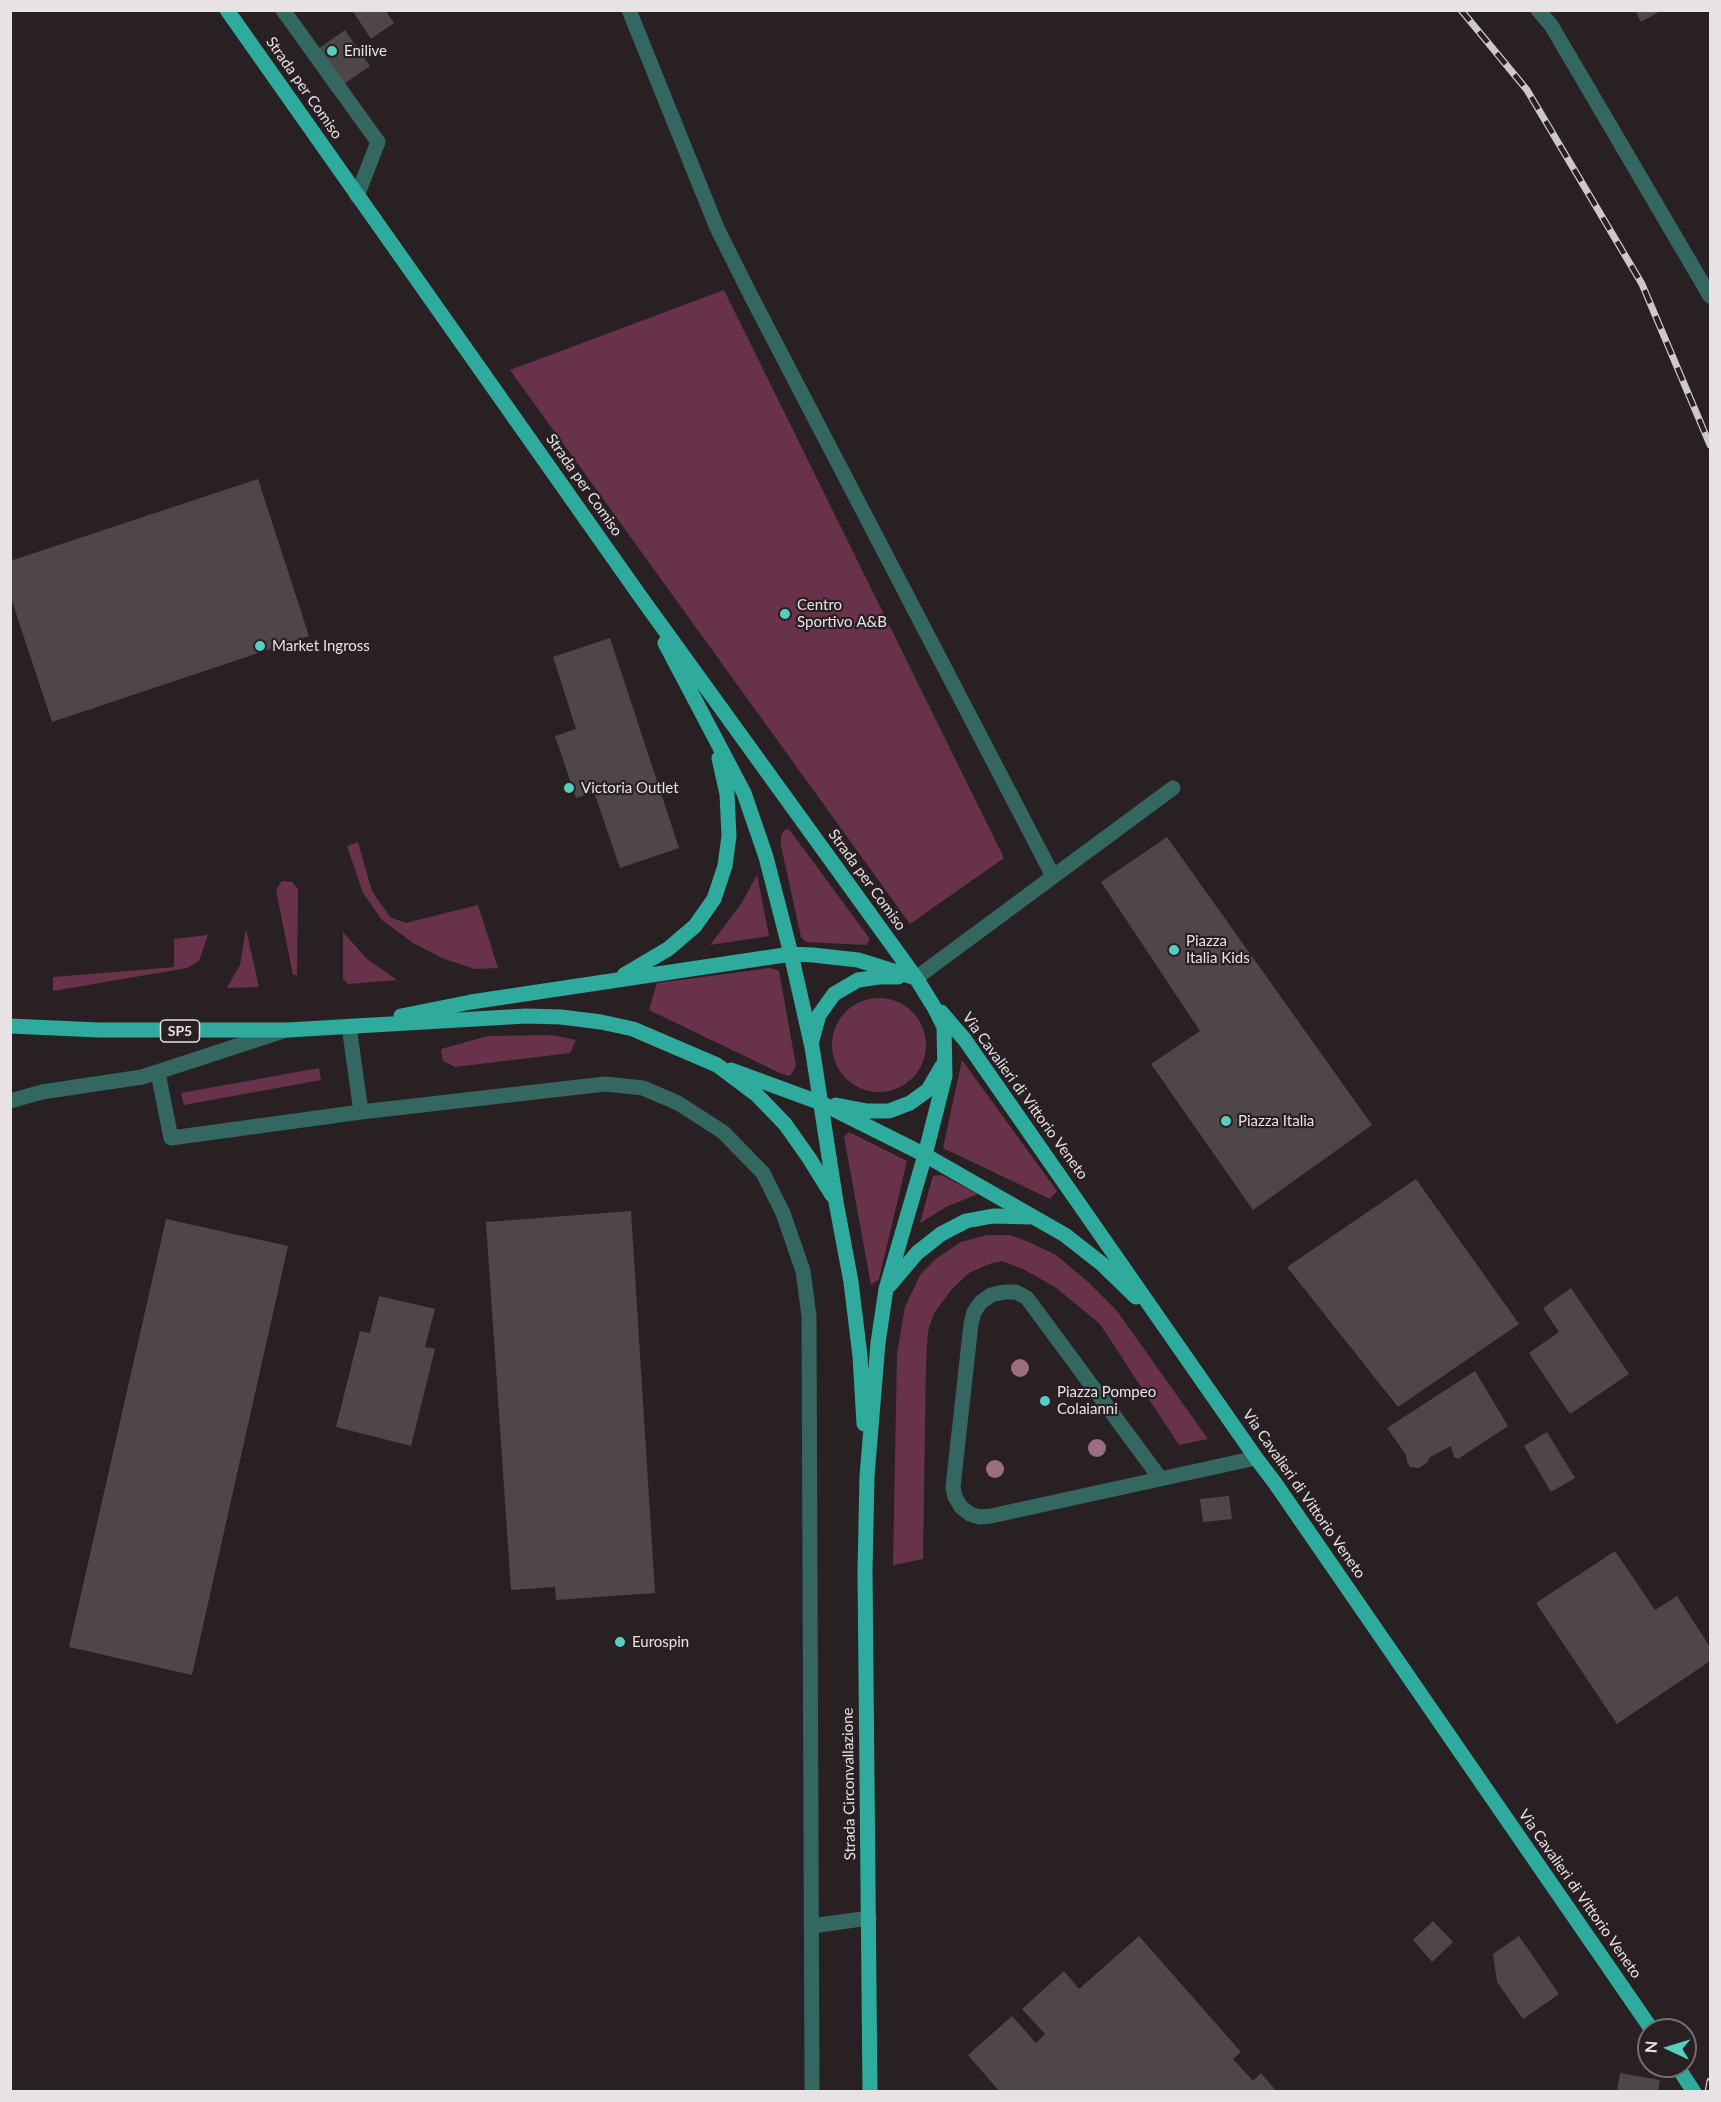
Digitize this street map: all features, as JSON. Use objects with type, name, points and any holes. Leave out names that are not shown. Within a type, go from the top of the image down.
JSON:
[{"type":"main road","name":"Strada per Comiso","points":[[227,10],[640,596],[917,981]]},
{"type":"main road","points":[[640,596],[744,793],[755,824],[791,954],[812,1047],[851,1282],[860,1356],[867,1476]]},
{"type":"main road","points":[[617,979],[668,949],[695,926],[714,899],[725,866],[729,836],[727,794],[715,737]]},
{"type":"main road","points":[[349,1026],[471,1002],[791,954],[858,960],[917,981],[944,1027],[945,1076],[925,1155],[886,1289],[878,1343],[867,1476]]},
{"type":"main road","points":[[812,1047],[814,1026],[834,994],[858,980],[879,977],[917,981]]},
{"type":"main road","name":"Via Cavalieri di Vittorio Veneto","points":[[917,981],[965,1040],[1275,1483],[1644,2018]]},
{"type":"main road","points":[[349,1026],[526,1016],[561,1017],[633,1029],[717,1065],[821,1103],[925,1155],[1065,1235],[1102,1264],[1163,1324]]},
{"type":"main road","name":"SP5","points":[[10,1026],[99,1030],[288,1030],[349,1026]]},
{"type":"main road","points":[[821,1103],[889,1111],[910,1103],[928,1089],[941,1071],[945,1049]]},
{"type":"main road","points":[[717,1065],[757,1095],[785,1124],[836,1202]]},
{"type":"main road","points":[[886,1289],[917,1253],[941,1234],[966,1221],[993,1216],[1036,1217]]},
{"type":"main road","name":"Strada Circonvallazione","points":[[867,1476],[865,1571],[870,2091]]},
{"type":"main road","points":[[1685,2078],[1694,2091]]},
{"type":"street","points":[[283,10],[378,142],[357,196]]},
{"type":"street","points":[[629,10],[717,228],[1053,876]]},
{"type":"street","points":[[1538,10],[1551,25],[1710,296]]},
{"type":"street","points":[[917,981],[1053,876],[1173,788]]},
{"type":"street","points":[[349,1026],[361,1112]]},
{"type":"street","points":[[10,1101],[42,1092],[158,1073],[288,1030]]},
{"type":"street","points":[[158,1073],[171,1138],[361,1112],[605,1084],[642,1088],[678,1103],[723,1132],[763,1173],[783,1213],[803,1271],[809,1316],[812,2091]]},
{"type":"street","points":[[1160,1478],[1027,1298],[1016,1293],[1004,1292],[991,1294],[981,1302],[974,1312],[971,1324],[954,1477],[955,1497],[961,1507],[970,1514],[980,1517],[991,1516],[1256,1458]]},
{"type":"street","points":[[812,1926],[869,1918]]},
{"type":"shaded area","name":"Centro Sportivo A&B","points":[[724,290],[1004,858],[910,924],[510,370]]},
{"type":"shaded area","points":[[789,829],[870,939],[866,945],[806,942],[801,937],[781,846],[781,836],[784,830]]},
{"type":"shaded area","points":[[358,842],[372,891],[390,917],[406,923],[478,905],[498,968],[475,969],[444,959],[413,943],[382,920],[363,893],[347,846]]},
{"type":"shaded area","points":[[757,875],[769,936],[710,945],[741,904]]},
{"type":"shaded area","points":[[282,881],[292,882],[298,889],[297,975],[293,975],[276,890]]},
{"type":"shaded area","points":[[246,929],[259,987],[227,988],[240,965]]},
{"type":"shaded area","points":[[343,932],[367,959],[397,980],[348,984],[343,979]]},
{"type":"shaded area","points":[[208,935],[199,961],[187,968],[53,991],[53,977],[174,967],[174,939]]},
{"type":"shaded area","points":[[770,968],[779,971],[796,1066],[790,1076],[649,1010],[657,983]]},
{"type":"shaded area","points":[[879,998],[897,1002],[912,1012],[922,1027],[926,1045],[922,1063],[912,1078],[897,1088],[879,1092],[861,1088],[846,1078],[836,1063],[832,1045],[836,1027],[846,1012],[861,1002]]},
{"type":"shaded area","points":[[552,1035],[576,1040],[570,1053],[455,1067],[443,1061],[441,1049],[488,1036]]},
{"type":"shaded area","points":[[962,1060],[1057,1191],[1050,1199],[943,1148]]},
{"type":"shaded area","points":[[319,1068],[321,1080],[184,1105],[181,1093]]},
{"type":"shaded area","points":[[849,1132],[907,1161],[879,1279],[871,1285],[844,1137]]},
{"type":"shaded area","points":[[941,1175],[978,1194],[946,1207],[920,1223],[933,1176]]},
{"type":"shaded area","points":[[987,1235],[1010,1235],[1029,1242],[1056,1255],[1087,1281],[1117,1311],[1208,1439],[1179,1445],[1100,1324],[1055,1287],[1023,1269],[1002,1261],[989,1264],[969,1273],[952,1289],[934,1313],[928,1331],[923,1559],[893,1565],[897,1354],[905,1307],[920,1275],[937,1258],[961,1242]]},
{"type":"building","points":[[352,10],[385,10],[394,23],[371,39]]},
{"type":"building","points":[[1635,10],[1662,10],[1641,22]]},
{"type":"building","points":[[345,30],[370,66],[332,92],[308,56]]},
{"type":"building","points":[[258,479],[309,636],[52,722],[10,595],[10,561]]},
{"type":"building","points":[[610,638],[679,848],[620,868],[594,792],[576,798],[555,736],[576,729],[553,657]]},
{"type":"building","points":[[1167,837],[1372,1125],[1253,1210],[1151,1064],[1200,1031],[1101,882]]},
{"type":"building","points":[[1416,1179],[1519,1324],[1398,1407],[1287,1267]]},
{"type":"building","points":[[631,1211],[655,1593],[556,1600],[555,1587],[511,1590],[486,1222]]},
{"type":"building","points":[[166,1219],[288,1246],[192,1675],[69,1647]]},
{"type":"building","points":[[1571,1288],[1629,1374],[1570,1414],[1529,1353],[1559,1332],[1543,1308]]},
{"type":"building","points":[[379,1296],[435,1309],[425,1347],[435,1349],[411,1446],[336,1427],[360,1331],[370,1333]]},
{"type":"building","points":[[1475,1371],[1508,1426],[1458,1459],[1454,1457],[1451,1446],[1430,1457],[1427,1463],[1419,1468],[1410,1467],[1406,1455],[1387,1428]]},
{"type":"building","points":[[1547,1432],[1575,1478],[1551,1492],[1524,1446]]},
{"type":"building","points":[[1229,1496],[1232,1519],[1203,1522],[1200,1499]]},
{"type":"building","points":[[1615,1551],[1655,1610],[1677,1596],[1710,1647],[1710,1661],[1617,1724],[1536,1603]]},
{"type":"building","points":[[1433,1921],[1453,1942],[1432,1962],[1413,1940]]},
{"type":"building","points":[[1139,1936],[1241,2052],[1233,2059],[1253,2081],[1261,2073],[1277,2092],[1000,2092],[968,2055],[1012,2016],[1036,2043],[1045,2034],[1022,2009],[1064,1971],[1079,1989]]},
{"type":"building","points":[[1519,1936],[1559,1994],[1523,2019],[1497,1982],[1493,1954]]},
{"type":"building","points":[[1620,2073],[1637,2076],[1637,2078],[1660,2080],[1658,2092],[1617,2092]]},
{"type":"railway","points":[[1461,10],[1527,90],[1642,284],[1710,445]]},
{"type":"railway","points":[[1708,2092],[1710,2081]]},
{"type":"place","name":"Enilive","points":[[332,51]]},
{"type":"place","name":"Centro Sportivo A&B","points":[[785,614]]},
{"type":"place","name":"Market Ingross","points":[[260,646]]},
{"type":"place","name":"Victoria Outlet","points":[[569,788]]},
{"type":"place","name":"Piazza Italia Kids","points":[[1174,950]]},
{"type":"place","name":"Piazza Italia","points":[[1226,1121]]},
{"type":"place","name":"Piazza Pompeo Colaianni","points":[[1045,1401]]},
{"type":"place","name":"Eurospin","points":[[620,1642]]}]
